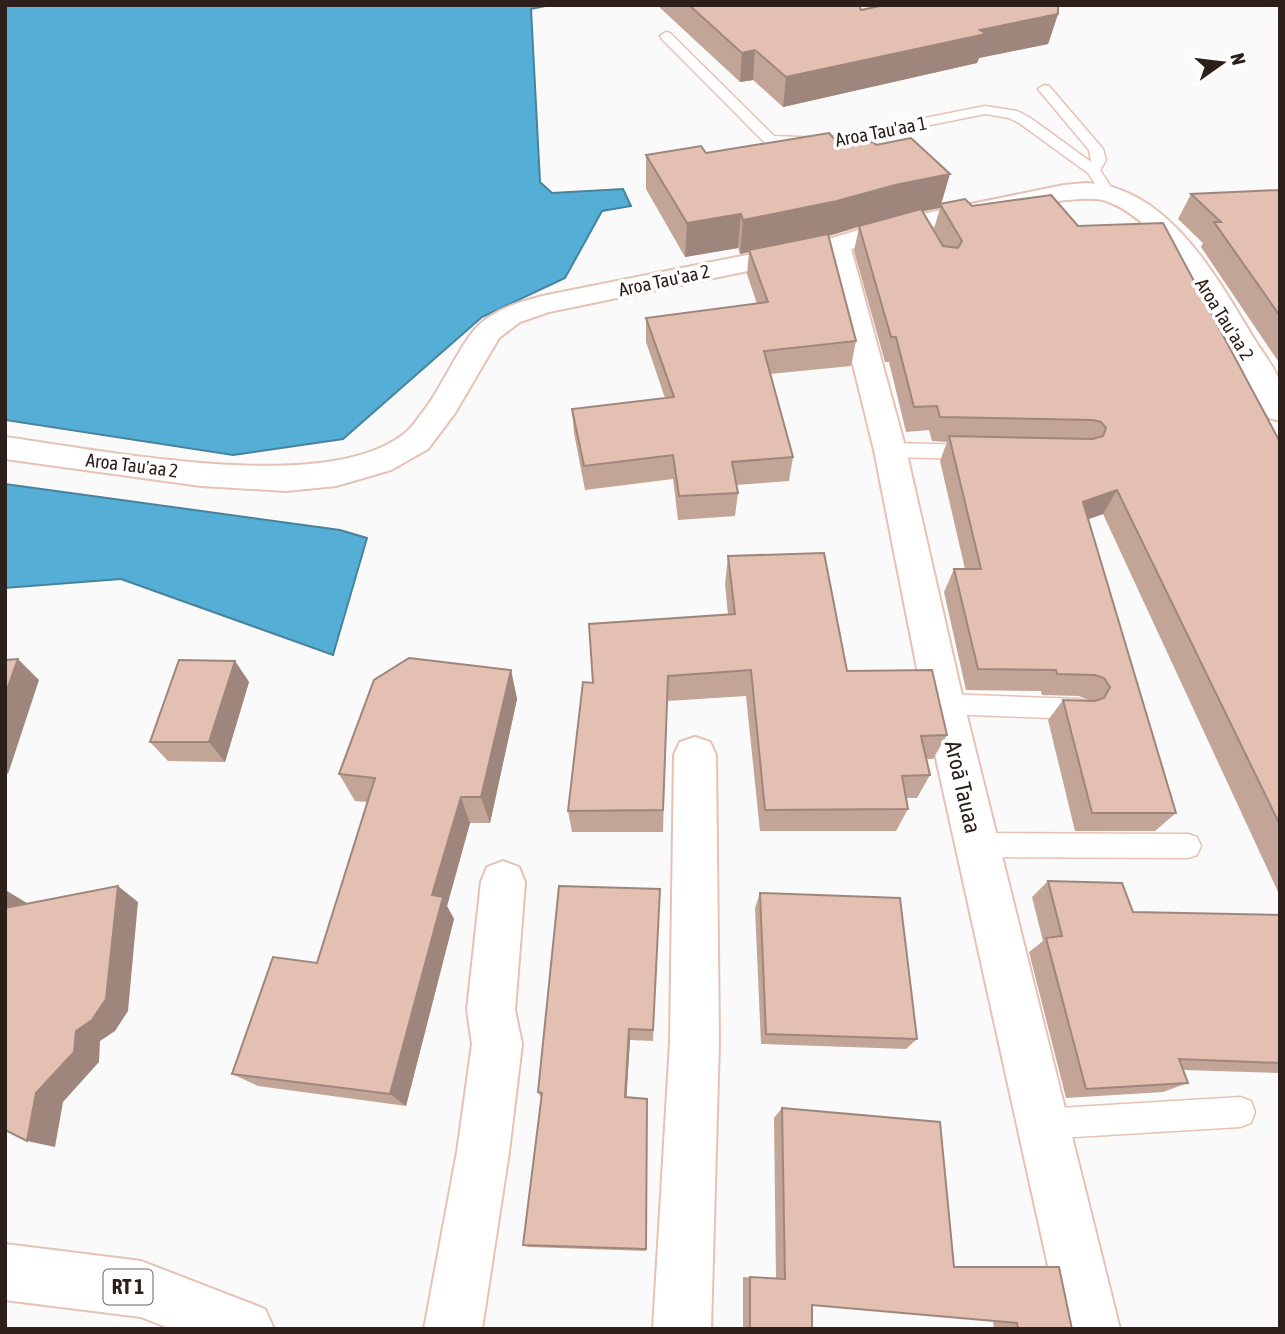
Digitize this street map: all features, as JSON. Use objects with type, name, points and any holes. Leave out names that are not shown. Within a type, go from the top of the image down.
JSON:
[{"type":"street","name":"Aroa Tau'aa 2","points":[[5,448],[201,474],[286,478],[336,474],[379,462],[417,441],[444,406],[488,332],[510,316],[541,305],[922,228],[1064,192],[1108,193],[1124,199],[1174,243],[1198,275],[1280,411]]},
{"type":"street","name":"Aroā Tauaa","points":[[837,245],[890,450],[944,704],[1091,1329]]},
{"type":"street","points":[[682,1329],[694,1062],[697,894],[695,755]]},
{"type":"street","points":[[453,1329],[483,1152],[496,1044],[491,1010],[503,882]]},
{"type":"street","name":"RT 1","points":[[5,1272],[141,1289],[245,1329]]},
{"type":"lane","name":"Aroa Tau'aa 1","points":[[666,36],[770,140],[825,142],[985,110],[1000,111],[1024,120],[1093,170],[1108,193]]},
{"type":"lane","points":[[1044,89],[1096,149],[1099,160],[1093,170]]},
{"type":"lane","points":[[890,450],[994,453]]},
{"type":"lane","points":[[944,704],[1079,709]]},
{"type":"lane","points":[[977,845],[1188,846]]},
{"type":"lane","points":[[1043,1119],[1059,1123],[1240,1112]]},
{"type":"water","points":[[5,5],[550,5],[531,9],[540,182],[552,193],[623,189],[631,206],[602,211],[565,278],[482,317],[343,439],[233,455],[5,420]]},
{"type":"water","points":[[5,484],[340,530],[367,538],[333,655],[121,579],[5,588]]},
{"type":"building","points":[[689,5],[859,5],[861,10],[884,5],[1058,5],[1058,14],[980,30],[986,34],[786,77],[755,50],[742,53]]},
{"type":"building","points":[[829,133],[841,147],[873,142],[876,145],[911,138],[950,174],[743,220],[741,214],[687,223],[646,155],[701,146],[706,153]]},
{"type":"building","points":[[1280,190],[1280,316],[1214,222],[1221,222],[1191,194]]},
{"type":"building","points":[[1051,195],[1078,226],[1163,223],[1280,442],[1280,825],[1117,490],[1083,502],[1176,813],[1092,813],[1063,700],[1095,701],[1104,698],[1110,687],[1104,678],[1095,675],[1057,674],[1056,670],[978,669],[954,569],[981,569],[949,436],[1093,439],[1103,436],[1106,428],[1101,422],[1093,420],[940,417],[937,406],[914,407],[896,337],[891,337],[859,226],[921,209],[943,246],[958,248],[962,241],[940,204],[965,199],[972,206]]},
{"type":"building","points":[[828,234],[856,341],[764,351],[793,457],[732,462],[738,493],[679,496],[673,455],[584,466],[572,409],[674,397],[646,318],[768,302],[749,250]]},
{"type":"building","points":[[824,553],[847,671],[932,670],[947,735],[921,736],[930,775],[902,776],[908,809],[765,810],[751,670],[668,676],[663,810],[568,811],[583,682],[593,683],[589,624],[735,614],[728,556]]},
{"type":"building","points":[[409,658],[511,670],[481,797],[461,797],[432,895],[443,897],[390,1094],[232,1074],[273,957],[317,963],[375,778],[339,774],[374,680]]},
{"type":"building","points":[[18,659],[5,695],[5,660]]},
{"type":"building","points":[[179,660],[235,661],[209,742],[150,742]]},
{"type":"building","points":[[1048,881],[1122,883],[1133,912],[1280,915],[1280,1063],[1179,1059],[1188,1083],[1086,1089],[1046,938],[1062,936]]},
{"type":"building","points":[[118,886],[106,999],[92,1020],[76,1031],[74,1052],[36,1093],[27,1141],[5,1130],[5,908]]},
{"type":"building","points":[[559,886],[660,889],[653,1030],[629,1029],[625,1097],[647,1099],[646,1249],[523,1245],[542,1093],[538,1092]]},
{"type":"building","points":[[760,893],[900,898],[917,1039],[766,1034]]},
{"type":"building","points":[[782,1108],[940,1122],[954,1267],[1059,1267],[1072,1329],[1018,1329],[1017,1323],[812,1305],[812,1329],[750,1329],[750,1277],[785,1279]]}]
